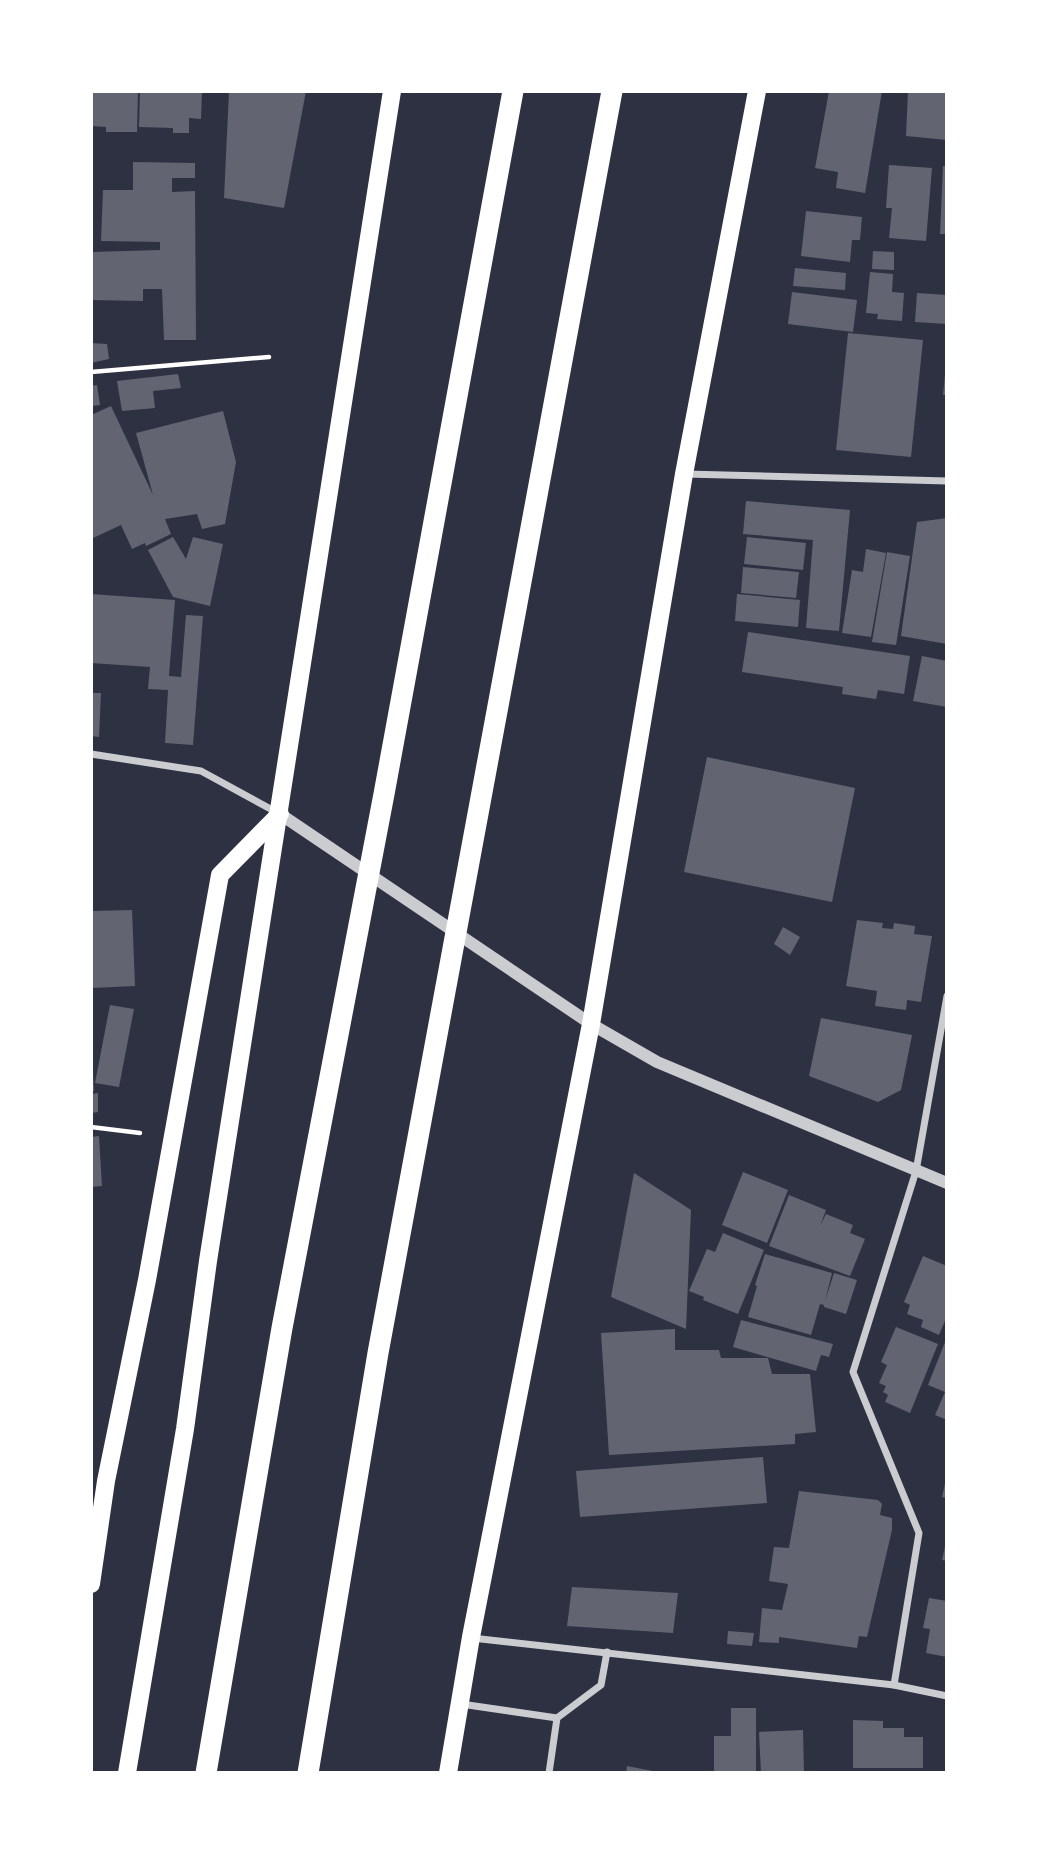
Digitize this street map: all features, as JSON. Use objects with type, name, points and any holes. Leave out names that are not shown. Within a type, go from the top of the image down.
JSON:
[{"type":"highway","points":[[206,1773],[282,1328],[513,91]]},
{"type":"highway","points":[[308,1773],[378,1353],[612,91]]},
{"type":"main road","points":[[127,1773],[185,1429],[208,1261],[392,91]]},
{"type":"main road","points":[[448,1773],[471,1637],[591,1024],[684,474],[757,91]]},
{"type":"main road","points":[[91,1584],[106,1481],[147,1280],[220,875],[280,814]]},
{"type":"street","points":[[684,474],[947,481]]},
{"type":"street","points":[[91,754],[201,771],[280,814],[591,1024],[657,1062],[947,1183]]},
{"type":"street","points":[[894,1685],[919,1532],[853,1372],[916,1171],[947,996]]},
{"type":"street","points":[[471,1637],[894,1685],[947,1696]]},
{"type":"street","points":[[549,1773],[557,1718],[601,1685],[607,1653]]},
{"type":"street","points":[[460,1704],[557,1718]]},
{"type":"path","points":[[91,372],[269,357]]},
{"type":"path","points":[[91,1126],[173,1137]]},
{"type":"building","points":[[91,91],[138,91],[137,132],[106,132],[106,127],[91,126]]},
{"type":"building","points":[[140,91],[202,91],[201,119],[189,118],[189,133],[173,133],[173,128],[139,127]]},
{"type":"building","points":[[229,91],[306,91],[284,208],[224,198]]},
{"type":"building","points":[[829,91],[882,91],[865,193],[836,188],[838,172],[815,168]]},
{"type":"building","points":[[908,91],[947,91],[947,140],[906,136]]},
{"type":"building","points":[[133,162],[195,163],[195,178],[172,178],[172,192],[195,191],[196,340],[164,340],[162,289],[143,289],[143,301],[91,300],[91,252],[160,250],[160,242],[101,241],[103,190],[133,190]]},
{"type":"building","points":[[889,165],[932,168],[926,241],[889,238],[892,208],[886,208]]},
{"type":"building","points":[[943,166],[947,166],[947,234],[940,234]]},
{"type":"building","points":[[806,211],[862,217],[860,240],[852,240],[850,262],[801,256]]},
{"type":"building","points":[[873,251],[894,252],[894,270],[872,269]]},
{"type":"building","points":[[795,268],[846,273],[845,290],[793,286]]},
{"type":"building","points":[[870,272],[893,274],[892,292],[904,293],[902,321],[877,319],[878,314],[866,313]]},
{"type":"building","points":[[792,292],[857,300],[853,332],[788,324]]},
{"type":"building","points":[[917,293],[947,295],[947,324],[915,322]]},
{"type":"building","points":[[848,333],[923,340],[911,457],[836,450]]},
{"type":"building","points":[[91,343],[107,344],[109,359],[91,363]]},
{"type":"building","points":[[178,374],[181,388],[153,391],[155,408],[122,411],[117,381]]},
{"type":"building","points":[[945,374],[947,395],[943,395]]},
{"type":"building","points":[[97,385],[100,405],[91,406],[91,386]]},
{"type":"building","points":[[111,406],[153,495],[136,433],[223,411],[236,462],[225,524],[202,529],[197,514],[165,519],[171,534],[146,546],[145,543],[132,549],[121,525],[91,539],[91,415]]},
{"type":"building","points":[[746,501],[850,510],[839,631],[806,628],[813,540],[743,534]]},
{"type":"building","points":[[947,518],[947,644],[901,636],[917,522]]},
{"type":"building","points":[[173,537],[186,559],[193,537],[223,544],[210,606],[173,597],[148,550]]},
{"type":"building","points":[[747,537],[806,543],[803,570],[744,564]]},
{"type":"building","points":[[866,549],[886,553],[871,637],[842,633],[852,570],[863,572]]},
{"type":"building","points":[[887,552],[910,556],[896,645],[872,642]]},
{"type":"building","points":[[743,567],[799,572],[796,598],[741,593]]},
{"type":"building","points":[[91,594],[175,600],[169,676],[181,677],[186,615],[203,616],[193,745],[165,743],[168,690],[148,689],[150,667],[91,663]]},
{"type":"building","points":[[737,594],[800,600],[798,627],[735,621]]},
{"type":"building","points":[[748,632],[910,656],[904,694],[878,690],[876,699],[842,694],[843,687],[742,672]]},
{"type":"building","points":[[922,656],[947,661],[947,707],[913,701]]},
{"type":"building","points":[[91,693],[101,693],[99,737],[91,736]]},
{"type":"building","points":[[707,757],[855,788],[832,902],[684,872]]},
{"type":"building","points":[[132,910],[135,986],[91,988],[91,911]]},
{"type":"building","points":[[857,920],[883,923],[882,928],[893,929],[894,923],[915,926],[914,934],[932,936],[921,1002],[907,1000],[906,1010],[875,1006],[877,991],[846,986]]},
{"type":"building","points":[[783,927],[800,937],[790,955],[774,944]]},
{"type":"building","points":[[110,1005],[134,1009],[119,1087],[95,1083]]},
{"type":"building","points":[[821,1018],[912,1035],[901,1090],[878,1102],[809,1076]]},
{"type":"building","points":[[93,1072],[94,1091],[91,1091]]},
{"type":"building","points":[[98,1093],[98,1112],[91,1113],[91,1094]]},
{"type":"building","points":[[99,1136],[102,1186],[91,1187],[91,1137]]},
{"type":"building","points":[[743,1172],[788,1190],[767,1243],[722,1225]]},
{"type":"building","points":[[634,1173],[691,1210],[686,1329],[611,1297]]},
{"type":"building","points":[[789,1195],[826,1210],[820,1226],[826,1214],[853,1225],[850,1233],[865,1239],[850,1276],[769,1246]]},
{"type":"building","points":[[723,1233],[764,1250],[738,1314],[703,1300],[704,1297],[689,1291],[707,1249],[715,1252]]},
{"type":"building","points":[[765,1254],[832,1273],[825,1301],[834,1273],[857,1280],[846,1314],[820,1304],[811,1335],[748,1317]]},
{"type":"building","points":[[923,1256],[947,1266],[947,1316],[939,1335],[921,1327],[923,1320],[907,1314],[910,1305],[904,1302]]},
{"type":"building","points":[[741,1320],[833,1344],[829,1357],[821,1355],[816,1371],[733,1347]]},
{"type":"building","points":[[896,1327],[938,1344],[910,1413],[885,1402],[888,1395],[883,1392],[886,1386],[879,1383],[887,1365],[881,1362]]},
{"type":"building","points":[[675,1329],[675,1350],[719,1350],[721,1358],[768,1358],[772,1374],[810,1374],[816,1432],[795,1434],[795,1444],[609,1455],[601,1333]]},
{"type":"building","points":[[947,1337],[947,1420],[935,1415],[945,1392],[928,1385]]},
{"type":"building","points":[[763,1457],[767,1503],[580,1517],[576,1471]]},
{"type":"building","points":[[947,1479],[947,1498],[942,1497]]},
{"type":"building","points":[[799,1491],[878,1500],[882,1504],[880,1515],[892,1518],[892,1530],[867,1637],[859,1636],[857,1648],[779,1637],[779,1643],[759,1642],[762,1608],[782,1610],[788,1584],[769,1581],[774,1547],[789,1548]]},
{"type":"building","points":[[947,1542],[947,1561],[942,1560]]},
{"type":"building","points":[[572,1587],[678,1593],[673,1633],[567,1626]]},
{"type":"building","points":[[929,1598],[947,1601],[947,1657],[926,1653],[930,1629],[923,1628]]},
{"type":"building","points":[[728,1631],[754,1633],[752,1646],[727,1644]]},
{"type":"building","points":[[731,1708],[756,1708],[756,1773],[714,1773],[714,1736],[731,1736]]},
{"type":"building","points":[[853,1720],[883,1721],[883,1728],[904,1728],[904,1737],[923,1737],[923,1768],[853,1768]]},
{"type":"building","points":[[803,1730],[804,1773],[761,1773],[759,1732]]},
{"type":"building","points":[[627,1766],[658,1772],[658,1773],[626,1773]]}]
